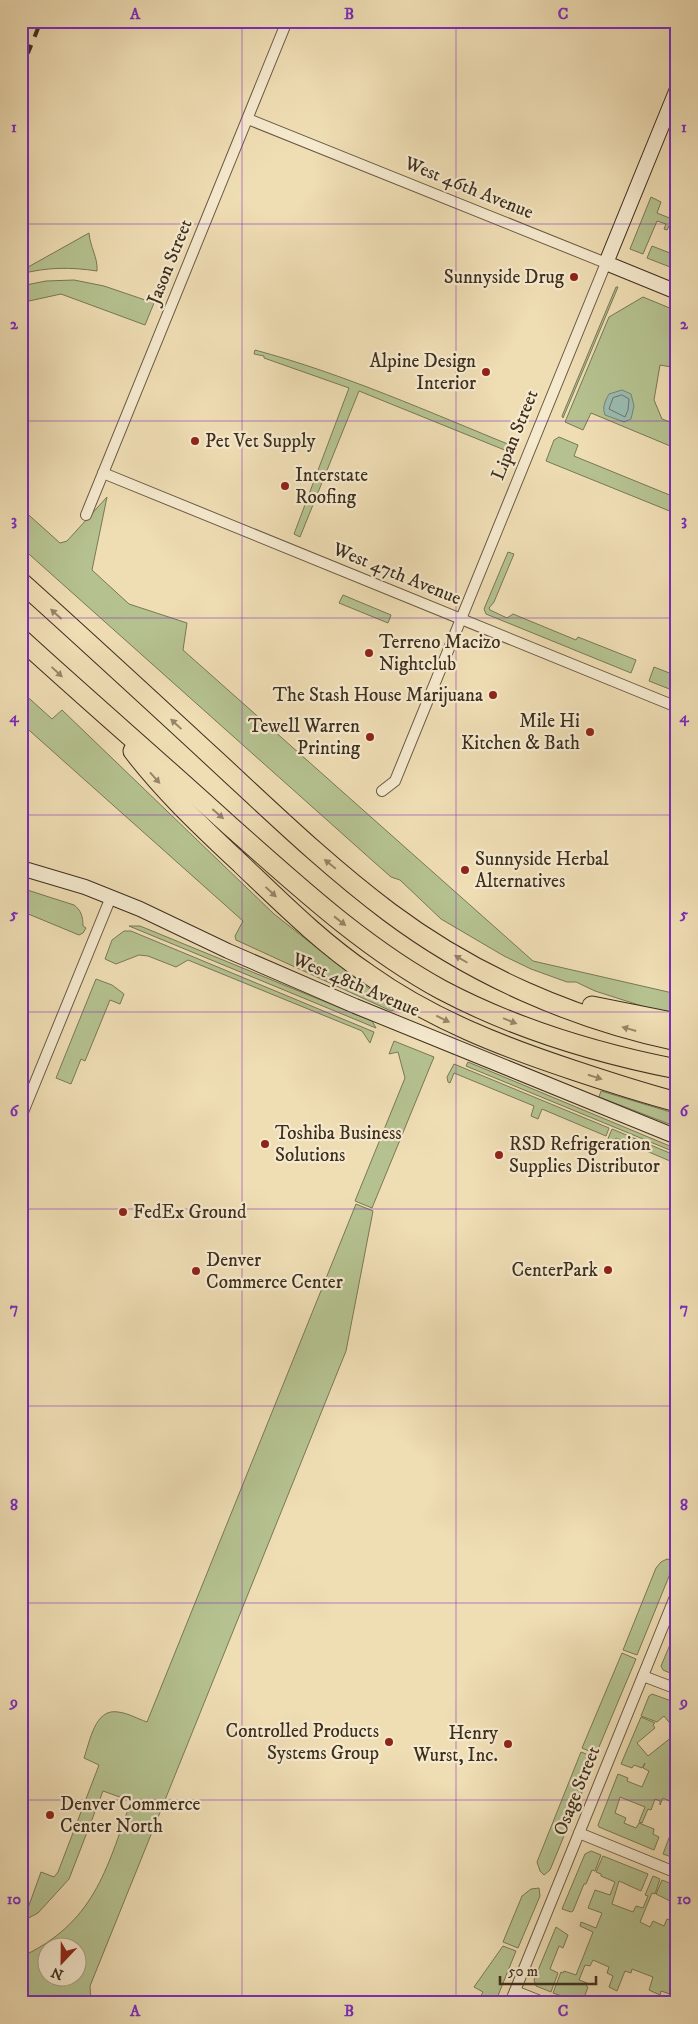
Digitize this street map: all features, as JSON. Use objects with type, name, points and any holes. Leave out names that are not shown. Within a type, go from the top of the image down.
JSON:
[{"type":"highway","points":[[21,582],[317,854],[388,912],[439,946],[504,982],[570,1010],[627,1029],[677,1041]]},
{"type":"highway","points":[[21,639],[319,904],[365,940],[415,974],[469,1003],[530,1029],[586,1048],[677,1069]]},
{"type":"highway","points":[[102,713],[154,778],[216,840],[307,925],[366,973],[433,1014],[488,1039],[589,1075],[677,1102]]},
{"type":"highway","points":[[504,982],[578,1003],[677,1023]]},
{"type":"street","name":"Jason Street","points":[[86,515],[287,21]]},
{"type":"street","name":"Lipan Street","points":[[382,791],[395,782],[677,89]]},
{"type":"street","name":"West 46th Avenue","points":[[248,119],[677,292]]},
{"type":"street","name":"West 47th Avenue","points":[[103,474],[677,707]]},
{"type":"street","name":"West 48th Avenue","points":[[21,868],[111,897],[313,988],[677,1137]]},
{"type":"street","points":[[21,1117],[111,897]]},
{"type":"street","name":"Osage Street","points":[[510,2003],[677,1592]]},
{"type":"street","points":[[643,1676],[677,1690]]},
{"type":"street","points":[[579,1833],[677,1873]]},
{"type":"street","points":[[515,1990],[545,2003]]},
{"type":"green space","points":[[651,197],[661,202],[657,213],[677,221],[677,234],[675,233],[676,229],[669,226],[667,230],[664,229],[666,224],[657,221],[643,254],[630,249]]},
{"type":"green space","points":[[89,233],[97,271],[59,268],[21,274],[21,271]]},
{"type":"green space","points":[[652,246],[675,255],[670,267],[647,258]]},
{"type":"green space","points":[[74,280],[104,286],[154,303],[145,325],[61,294],[21,304],[21,286],[46,281]]},
{"type":"green space","points":[[616,287],[618,287],[563,418],[562,416]]},
{"type":"green space","points":[[643,297],[677,311],[677,368],[660,365],[654,400],[662,419],[677,425],[677,443],[675,448],[591,413],[583,430],[565,422],[609,317]]},
{"type":"green space","points":[[255,350],[354,382],[515,447],[512,453],[359,391],[300,537],[294,534],[349,388],[254,354]]},
{"type":"green space","points":[[559,437],[578,445],[574,456],[677,498],[677,514],[546,461],[554,440]]},
{"type":"green space","points":[[107,497],[92,570],[129,604],[187,623],[183,650],[533,961],[677,994],[677,1014],[645,1007],[595,991],[576,982],[567,982],[531,969],[504,956],[441,919],[400,880],[391,877],[21,547],[21,508],[60,543],[67,541]]},
{"type":"green space","points":[[508,552],[514,554],[494,602],[489,608],[490,610],[507,618],[513,614],[576,640],[578,637],[636,660],[631,673],[486,614],[484,609]]},
{"type":"green space","points":[[343,595],[391,615],[388,623],[339,603]]},
{"type":"green space","points":[[654,667],[677,676],[677,692],[649,681]]},
{"type":"green space","points":[[21,691],[52,719],[62,710],[274,914],[364,985],[399,1008],[391,1011],[236,940],[235,936],[243,921],[21,723]]},
{"type":"green space","points":[[21,888],[74,905],[80,911],[83,926],[86,928],[83,933],[79,935],[21,911]]},
{"type":"green space","points":[[129,926],[140,926],[372,1021],[376,1028]]},
{"type":"green space","points":[[124,931],[131,931],[374,1032],[370,1043],[362,1031],[188,960],[176,967],[148,956],[139,955],[116,964],[105,959],[112,940]]},
{"type":"green space","points":[[96,979],[112,985],[124,994],[120,1004],[110,1000],[85,1061],[81,1059],[71,1084],[56,1078]]},
{"type":"green space","points":[[394,1041],[434,1057],[372,1208],[355,1201],[405,1078],[398,1052],[389,1054]]},
{"type":"green space","points":[[468,1062],[677,1149],[677,1153],[466,1066]]},
{"type":"green space","points":[[454,1064],[609,1128],[606,1136],[542,1109],[538,1119],[531,1116],[534,1106],[454,1073],[450,1083],[447,1077]]},
{"type":"green space","points":[[601,1091],[677,1114],[677,1127],[599,1097]]},
{"type":"green space","points":[[612,1129],[677,1156],[677,1164],[616,1138],[611,1148],[605,1146]]},
{"type":"green space","points":[[356,1204],[373,1211],[346,1351],[90,1986],[91,2003],[21,2002],[21,1957],[38,1947],[38,1986],[88,1986],[88,1936],[55,1936],[81,1911],[94,1892],[114,1850],[131,1801],[103,1791],[69,1879],[38,1913],[21,1922],[21,1912],[28,1908],[41,1872],[54,1877],[58,1872],[99,1765],[84,1758],[95,1727],[104,1715],[110,1712],[125,1714],[147,1722]]},
{"type":"green space","points":[[667,1559],[674,1561],[674,1564],[637,1655],[623,1650],[656,1568]]},
{"type":"green space","points":[[677,1628],[677,1655],[674,1655],[677,1656],[677,1676],[663,1670],[661,1666]]},
{"type":"green space","points":[[622,1653],[636,1659],[596,1754],[582,1748]]},
{"type":"green space","points":[[652,1694],[677,1703],[677,1732],[664,1716],[657,1722],[641,1716],[649,1696]]},
{"type":"green space","points":[[641,1717],[655,1723],[653,1725],[655,1728],[637,1743],[648,1756],[677,1733],[677,1790],[674,1789],[669,1801],[663,1798],[660,1805],[660,1801],[655,1799],[651,1810],[648,1809],[642,1823],[639,1822],[645,1807],[620,1797],[615,1813],[626,1818],[624,1823],[636,1828],[639,1823],[654,1829],[653,1834],[659,1837],[654,1850],[598,1825],[618,1774],[628,1778],[627,1781],[642,1787],[649,1771],[643,1768],[645,1763],[642,1768],[634,1765],[632,1768],[621,1764]]},
{"type":"green space","points":[[581,1752],[596,1758],[550,1870],[544,1875],[540,1871],[537,1862]]},
{"type":"green space","points":[[675,1822],[677,1822],[675,1837],[677,1838],[677,1859],[663,1854]]},
{"type":"green space","points":[[591,1851],[601,1855],[595,1871],[592,1870],[586,1884],[584,1884],[573,1911],[562,1909],[585,1854]]},
{"type":"green space","points":[[603,1856],[648,1874],[641,1891],[619,1881],[612,1904],[633,1912],[636,1906],[643,1908],[648,1896],[645,1895],[653,1876],[660,1879],[655,1894],[652,1893],[640,1922],[650,1927],[653,1921],[664,1926],[667,1919],[677,1922],[675,1931],[677,1932],[677,1990],[673,1988],[670,1994],[661,1991],[660,1995],[649,1990],[653,1977],[632,1969],[631,1973],[625,1971],[617,1991],[609,1987],[613,1976],[607,1973],[609,1967],[593,1960],[590,1966],[585,1965],[579,1980],[587,1983],[586,1986],[588,1987],[582,2003],[553,1993],[561,1972],[563,1973],[564,1971],[576,1975],[593,1932],[580,1926],[581,1922],[596,1928],[602,1913],[588,1908],[595,1890],[610,1895],[615,1882],[596,1872]]},
{"type":"green space","points":[[662,1880],[677,1886],[677,1897],[674,1903],[656,1894]]},
{"type":"green space","points":[[539,1888],[540,1896],[518,1948],[503,1942],[522,1896],[531,1889]]},
{"type":"green space","points":[[556,1927],[568,1935],[563,1948],[559,1946],[550,1969],[558,1973],[551,1992],[536,1986],[534,1980]]},
{"type":"green space","points":[[503,1946],[516,1951],[495,2003],[477,2003],[483,1992],[474,1987]]},
{"type":"water","points":[[622,390],[631,394],[634,406],[631,419],[624,422],[605,415],[604,409],[609,394]]},
{"type":"railway","points":[[21,70],[41,21]]},
{"type":"place","name":"Sunnyside Drug","points":[[574,277]]},
{"type":"place","name":"Alpine Design Interior","points":[[486,372]]},
{"type":"place","name":"Pet Vet Supply","points":[[195,441]]},
{"type":"place","name":"Interstate Roofing","points":[[285,486]]},
{"type":"place","name":"Terreno Macizo Nightclub","points":[[369,653]]},
{"type":"place","name":"The Stash House Marijuana","points":[[493,695]]},
{"type":"place","name":"Mile Hi Kitchen & Bath","points":[[590,732]]},
{"type":"place","name":"Tewell Warren Printing","points":[[370,737]]},
{"type":"place","name":"Sunnyside Herbal Alternatives","points":[[465,870]]},
{"type":"place","name":"Toshiba Business Solutions","points":[[265,1144]]},
{"type":"place","name":"RSD Refrigeration Supplies Distributor","points":[[499,1155]]},
{"type":"place","name":"FedEx Ground","points":[[123,1212]]},
{"type":"place","name":"CenterPark","points":[[608,1270]]},
{"type":"place","name":"Denver Commerce Center","points":[[196,1271]]},
{"type":"place","name":"Controlled Products Systems Group","points":[[389,1742]]},
{"type":"place","name":"Henry Wurst, Inc.","points":[[508,1744]]},
{"type":"place","name":"Denver Commerce Center North","points":[[50,1815]]}]
